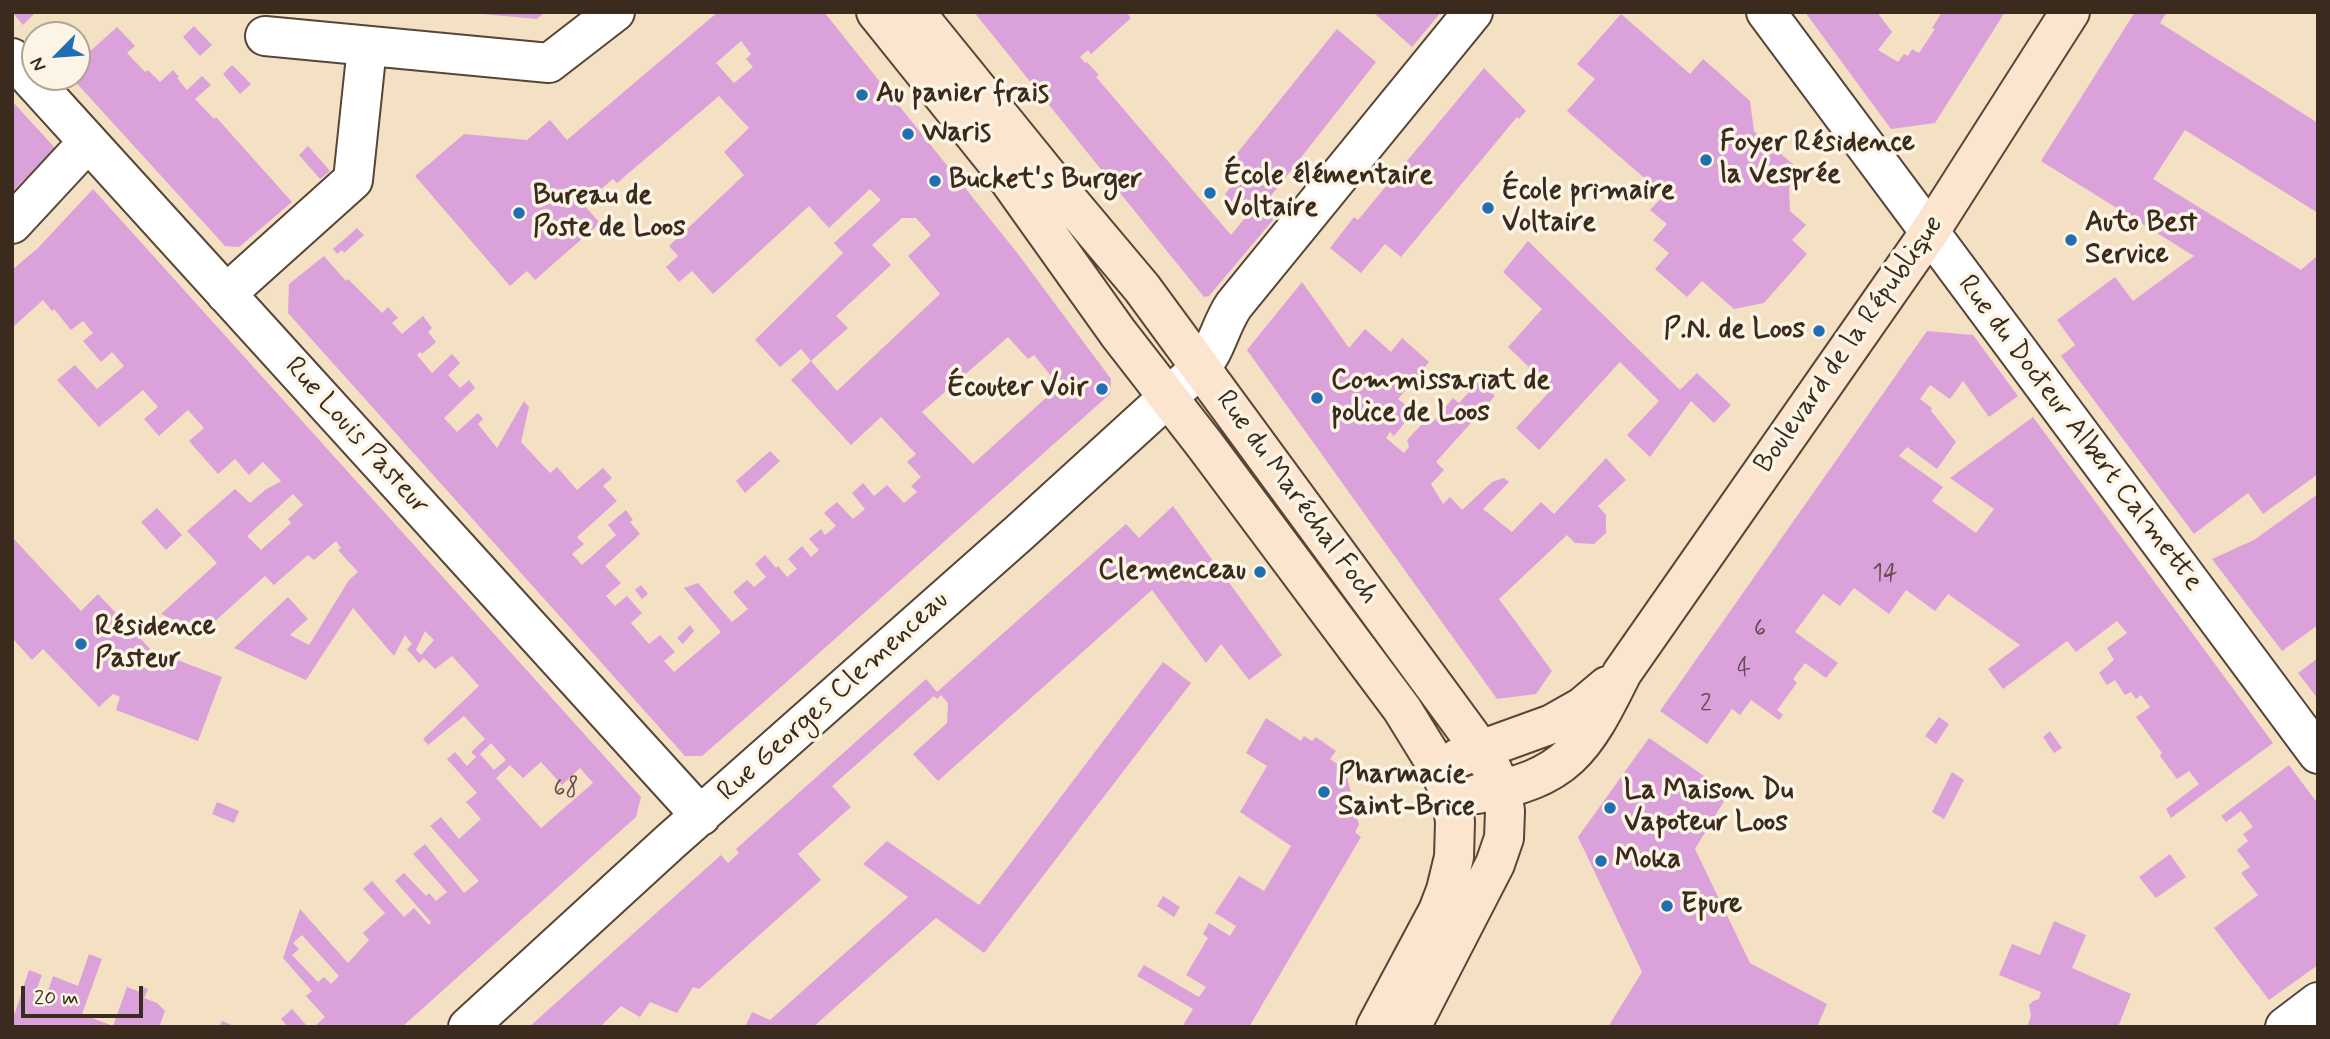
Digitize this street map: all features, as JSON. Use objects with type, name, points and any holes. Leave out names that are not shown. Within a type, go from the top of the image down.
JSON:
[{"type":"main road","name":"Rue du Maréchal Foch","points":[[876,12],[994,159],[1118,333],[1398,703],[1422,738],[1446,784],[1455,822],[1454,858],[1446,890],[1438,911],[1376,1027]]},
{"type":"main road","name":"Rue du Maréchal Foch","points":[[915,12],[1142,288],[1480,749],[1502,790],[1506,823],[1501,850],[1411,1027]]},
{"type":"main road","name":"Boulevard de la République","points":[[1446,784],[1502,790],[1541,776],[1563,764],[1580,746],[1598,719],[1622,673],[1929,233],[2070,12]]},
{"type":"main road","name":"Boulevard de la République","points":[[1446,784],[1480,749],[1533,732],[1569,716],[1622,673]]},
{"type":"street","points":[[265,36],[549,63],[615,12]]},
{"type":"street","name":"Rue Georges Clemenceau","points":[[468,1027],[1200,368],[1211,354],[1222,324],[1234,305],[1473,12]]},
{"type":"street","name":"Rue du Docteur Albert Calmette","points":[[1766,12],[2318,754]]},
{"type":"street","points":[[226,294],[353,180],[368,47]]},
{"type":"street","name":"Rue Louis Pasteur","points":[[12,58],[701,816]]},
{"type":"street","points":[[12,224],[88,142]]},
{"type":"street","points":[[2285,1027],[2318,1002]]},
{"type":"building","points":[[12,12],[36,12],[27,21],[21,23]]},
{"type":"building","points":[[482,12],[545,12],[537,19]]},
{"type":"building","points":[[718,12],[824,12],[1018,254],[1111,379],[1110,394],[702,756],[685,756],[288,313],[289,284],[324,256],[346,281],[348,279],[382,313],[388,307],[398,318],[392,323],[402,334],[423,316],[432,328],[428,332],[436,342],[417,355],[432,373],[452,354],[460,363],[448,375],[460,388],[469,380],[475,388],[444,418],[457,432],[478,413],[483,419],[478,424],[497,448],[524,401],[529,407],[521,442],[550,473],[557,467],[577,490],[603,468],[612,478],[603,486],[617,501],[577,537],[584,544],[572,554],[582,565],[616,535],[608,525],[626,510],[633,520],[630,522],[640,534],[605,566],[621,583],[606,596],[615,606],[627,596],[642,613],[631,623],[649,644],[660,635],[675,652],[664,661],[674,672],[721,632],[684,588],[698,583],[732,622],[748,609],[733,592],[747,580],[754,587],[766,577],[755,564],[765,555],[787,577],[797,569],[788,559],[802,546],[811,557],[819,550],[809,539],[821,529],[825,535],[836,526],[824,513],[837,502],[853,519],[865,509],[852,493],[863,483],[874,496],[887,485],[904,503],[917,492],[911,486],[921,477],[907,462],[916,454],[881,417],[851,445],[791,380],[811,361],[801,349],[780,367],[755,340],[843,253],[834,243],[881,200],[870,189],[829,228],[809,206],[713,294],[692,271],[679,282],[666,267],[678,256],[669,246],[744,175],[724,152],[749,128],[719,96],[617,183],[613,179],[583,204],[600,223],[535,280],[527,271],[510,286],[415,176],[464,134],[527,140],[550,120],[567,140]],"holes":[[[741,41],[751,54],[746,59],[753,67],[734,83],[716,63]],[[902,218],[916,218],[931,235],[908,256],[940,294],[837,391],[811,361],[848,328],[836,316],[891,265],[872,245]],[[1008,337],[1028,359],[1034,355],[1059,386],[973,464],[922,412]]]},
{"type":"building","points":[[974,12],[1126,12],[1131,18],[1091,54],[1088,50],[1080,57],[1099,75],[1096,77],[1231,235],[1245,218],[1225,194],[1242,173],[1230,162],[1337,29],[1376,62],[1270,197],[1283,208],[1209,296],[1204,297]]},
{"type":"building","points":[[1373,12],[1441,12],[1412,47]]},
{"type":"building","points":[[1805,12],[1877,12],[1892,32],[1878,50],[1898,62],[1904,54],[1908,56],[1912,49],[1919,53],[1935,29],[1932,28],[1942,12],[2005,12],[1935,123],[1891,129]]},
{"type":"building","points":[[2135,12],[2167,12],[2160,23],[2318,123],[2318,213],[2185,130],[2153,179],[2301,270],[2318,255],[2318,474],[2263,514],[2248,493],[2194,534],[2061,356],[2075,345],[2057,320],[2115,277],[2133,301],[2194,256],[2041,161]]},
{"type":"building","name":"Foyer Résidence la Vesprée","points":[[1621,14],[1690,74],[1703,59],[1718,72],[1750,101],[1754,131],[1802,172],[1789,186],[1790,211],[1806,225],[1792,240],[1807,254],[1764,303],[1734,309],[1702,281],[1687,297],[1655,269],[1669,253],[1653,240],[1667,224],[1650,210],[1664,195],[1567,111],[1595,79],[1577,64]]},
{"type":"building","points":[[194,26],[212,45],[200,56],[183,37]]},
{"type":"building","points":[[117,27],[135,46],[127,53],[145,72],[148,70],[160,82],[173,70],[187,90],[202,76],[211,85],[195,99],[214,119],[216,117],[292,202],[239,247],[225,246],[84,91],[91,91],[91,50]]},
{"type":"building","points":[[232,65],[251,84],[240,94],[223,74]]},
{"type":"building","points":[[1484,68],[1526,111],[1519,119],[1517,117],[1401,257],[1385,244],[1361,273],[1330,248],[1354,217],[1358,220]]},
{"type":"building","points":[[12,101],[55,148],[12,192]]},
{"type":"building","points":[[308,146],[330,171],[320,179],[299,155]]},
{"type":"building","points":[[93,189],[641,797],[636,817],[402,1027],[314,1027],[325,1017],[306,996],[312,991],[283,958],[300,909],[348,963],[369,940],[363,933],[385,913],[363,889],[372,881],[404,917],[414,908],[429,925],[431,922],[395,881],[404,873],[426,896],[429,893],[436,901],[447,892],[413,854],[425,844],[464,893],[479,881],[430,826],[441,817],[459,839],[481,819],[466,802],[477,793],[447,759],[455,752],[467,766],[476,757],[471,752],[485,739],[464,716],[428,745],[423,739],[479,686],[452,656],[435,669],[424,658],[419,663],[407,649],[412,644],[405,635],[394,656],[353,608],[306,680],[234,648],[288,597],[308,619],[290,635],[309,645],[349,580],[358,572],[338,550],[341,548],[336,541],[314,560],[308,555],[274,585],[265,576],[202,633],[161,614],[217,563],[187,531],[235,489],[250,503],[281,481],[263,462],[249,475],[235,459],[218,474],[189,441],[204,428],[188,410],[159,436],[144,419],[158,407],[143,390],[99,427],[57,380],[75,365],[97,389],[124,366],[112,352],[101,362],[83,341],[93,333],[83,321],[71,330],[43,300],[12,328],[12,270],[38,248]],"holes":[[[293,494],[303,505],[288,519],[291,523],[261,550],[247,536]],[[425,631],[434,640],[421,655],[416,650]],[[491,743],[506,760],[494,770],[480,754]],[[541,762],[562,785],[580,768],[593,783],[541,828],[496,778],[510,765],[523,778]],[[302,935],[339,976],[331,984],[324,977],[318,982],[292,955],[299,949],[293,943]]]},
{"type":"building","points":[[357,228],[364,235],[344,253],[342,250],[337,254],[333,249]]},
{"type":"building","points":[[1528,241],[1680,390],[1697,373],[1731,405],[1714,423],[1691,401],[1650,457],[1627,435],[1659,401],[1620,362],[1539,450],[1516,428],[1552,389],[1508,347],[1542,309],[1503,272]]},
{"type":"building","points":[[1302,282],[1349,348],[1365,329],[1391,352],[1402,338],[1429,362],[1398,399],[1411,409],[1411,415],[1394,436],[1390,432],[1386,438],[1404,453],[1409,447],[1407,440],[1422,424],[1434,421],[1453,398],[1459,403],[1479,381],[1495,396],[1436,462],[1444,470],[1431,484],[1443,504],[1450,497],[1462,510],[1492,482],[1504,478],[1509,482],[1483,509],[1512,532],[1541,502],[1554,514],[1606,458],[1626,480],[1598,506],[1606,515],[1606,533],[1594,544],[1575,543],[1567,535],[1499,599],[1552,671],[1536,694],[1497,699],[1247,350]]},
{"type":"building","points":[[1927,331],[1973,335],[2018,396],[1989,417],[1963,381],[1950,399],[1930,385],[1920,399],[1932,408],[1931,411],[1956,442],[1937,469],[1907,447],[1899,456],[1943,487],[1932,501],[1976,533],[1994,509],[1950,478],[2033,417],[2273,743],[2171,818],[2166,809],[2199,784],[2189,771],[2177,779],[2160,756],[2162,753],[2136,717],[2150,707],[2141,695],[2136,699],[2131,692],[2125,695],[2115,680],[2107,685],[2099,673],[2114,660],[2107,648],[2127,633],[2117,621],[2076,652],[2067,641],[2003,689],[1988,669],[2020,645],[1948,594],[1935,611],[1906,590],[1889,614],[1854,588],[1840,606],[1823,594],[1795,632],[1838,663],[1826,678],[1805,663],[1793,679],[1797,683],[1777,710],[1783,715],[1779,720],[1751,700],[1740,715],[1732,709],[1707,744],[1660,711]]},
{"type":"building","points":[[770,451],[780,461],[745,493],[736,481]]},
{"type":"building","points":[[2318,494],[2318,625],[2282,651],[2212,559],[2254,540]]},
{"type":"building","points":[[1173,506],[1282,655],[1249,680],[1221,644],[1206,663],[1152,590],[938,781],[913,754],[947,723],[948,703],[941,695],[937,699],[934,696],[832,786],[851,807],[798,854],[821,880],[699,989],[693,987],[677,1013],[650,1002],[640,1017],[621,1006],[600,1027],[529,1027],[721,855],[728,863],[739,853],[736,849],[926,679],[937,692],[1126,524],[1139,538]]},
{"type":"building","points":[[157,508],[182,535],[166,550],[141,522]]},
{"type":"building","name":"Résidence Pasteur","points":[[12,537],[81,611],[98,594],[155,654],[148,660],[160,665],[164,655],[222,677],[198,741],[116,710],[120,697],[113,694],[99,707],[43,649],[32,660],[12,638]]},
{"type":"building","points":[[641,585],[648,594],[642,599],[635,590]]},
{"type":"building","points":[[690,625],[694,631],[683,644],[677,638]]},
{"type":"building","points":[[2318,658],[2318,699],[2298,673]]},
{"type":"building","points":[[1163,662],[1191,683],[984,953],[936,918],[813,1027],[745,1027],[752,1012],[770,1020],[908,897],[863,864],[887,841],[979,905]]},
{"type":"building","points":[[1939,717],[1949,724],[1936,744],[1925,736]]},
{"type":"building","points":[[1266,718],[1301,741],[1304,736],[1312,741],[1316,737],[1336,751],[1330,759],[1345,769],[1359,825],[1355,832],[1361,837],[1249,1027],[1182,1027],[1193,1009],[1137,976],[1144,965],[1199,997],[1206,987],[1186,975],[1208,938],[1203,934],[1209,923],[1230,936],[1236,926],[1215,913],[1239,876],[1264,891],[1291,846],[1240,812],[1267,766],[1246,753]]},
{"type":"building","points":[[2050,731],[2062,748],[2054,753],[2043,737]]},
{"type":"building","name":"Epure","points":[[1649,738],[1729,793],[1695,849],[1750,963],[1827,1004],[1817,1027],[1608,1027],[1642,972],[1578,837]]},
{"type":"building","points":[[2289,765],[2318,804],[2318,965],[2269,1000],[2214,928],[2258,895],[2241,873],[2250,867],[2237,850],[2248,841],[2243,834],[2253,827],[2241,811],[2226,822],[2221,816]]},
{"type":"building","points":[[1952,772],[1964,780],[1944,819],[1932,812]]},
{"type":"building","points":[[217,802],[239,811],[234,823],[212,814]]},
{"type":"building","points":[[2170,854],[2186,877],[2156,898],[2139,877]]},
{"type":"building","points":[[1163,896],[1180,907],[1174,917],[1157,906]]},
{"type":"building","points":[[2054,921],[2086,935],[2072,968],[2131,994],[2118,1027],[2027,1027],[2031,1016],[2029,1005],[2039,999],[2041,992],[1999,975],[2012,944],[2040,955]]},
{"type":"building","points":[[89,954],[102,959],[82,1014],[113,1026],[127,987],[140,992],[142,987],[148,989],[144,998],[157,1003],[165,1011],[159,1027],[12,1027],[12,1012],[15,1013],[29,970],[42,975],[33,999],[44,1003],[53,976],[78,986]]},
{"type":"building","points":[[292,1009],[308,1027],[288,1027],[281,1019]]},
{"type":"building","points":[[222,1021],[237,1027],[219,1027]]},
{"type":"place","name":"Au panier frais","points":[[862,95]]},
{"type":"place","name":"Waris","points":[[908,134]]},
{"type":"place","name":"Foyer Résidence la Vesprée","points":[[1706,160]]},
{"type":"place","name":"Bucket's Burger","points":[[935,181]]},
{"type":"place","name":"École élémentaire Voltaire","points":[[1210,193]]},
{"type":"place","name":"École primaire Voltaire","points":[[1488,208]]},
{"type":"place","name":"Bureau de Poste de Loos","points":[[519,213]]},
{"type":"place","name":"Auto Best Service","points":[[2071,240]]},
{"type":"place","name":"P.N. de Loos","points":[[1819,331]]},
{"type":"place","name":"Écouter Voir","points":[[1102,389]]},
{"type":"place","name":"Commissariat de police de Loos","points":[[1317,398]]},
{"type":"place","name":"Clemenceau","points":[[1260,572]]},
{"type":"place","name":"Résidence Pasteur","points":[[81,644]]},
{"type":"place","name":"Pharmacie Saint-Brice","points":[[1324,792]]},
{"type":"place","name":"La Maison Du Vapoteur Loos","points":[[1610,808]]},
{"type":"place","name":"Moka","points":[[1601,861]]},
{"type":"place","name":"Epure","points":[[1667,906]]}]
